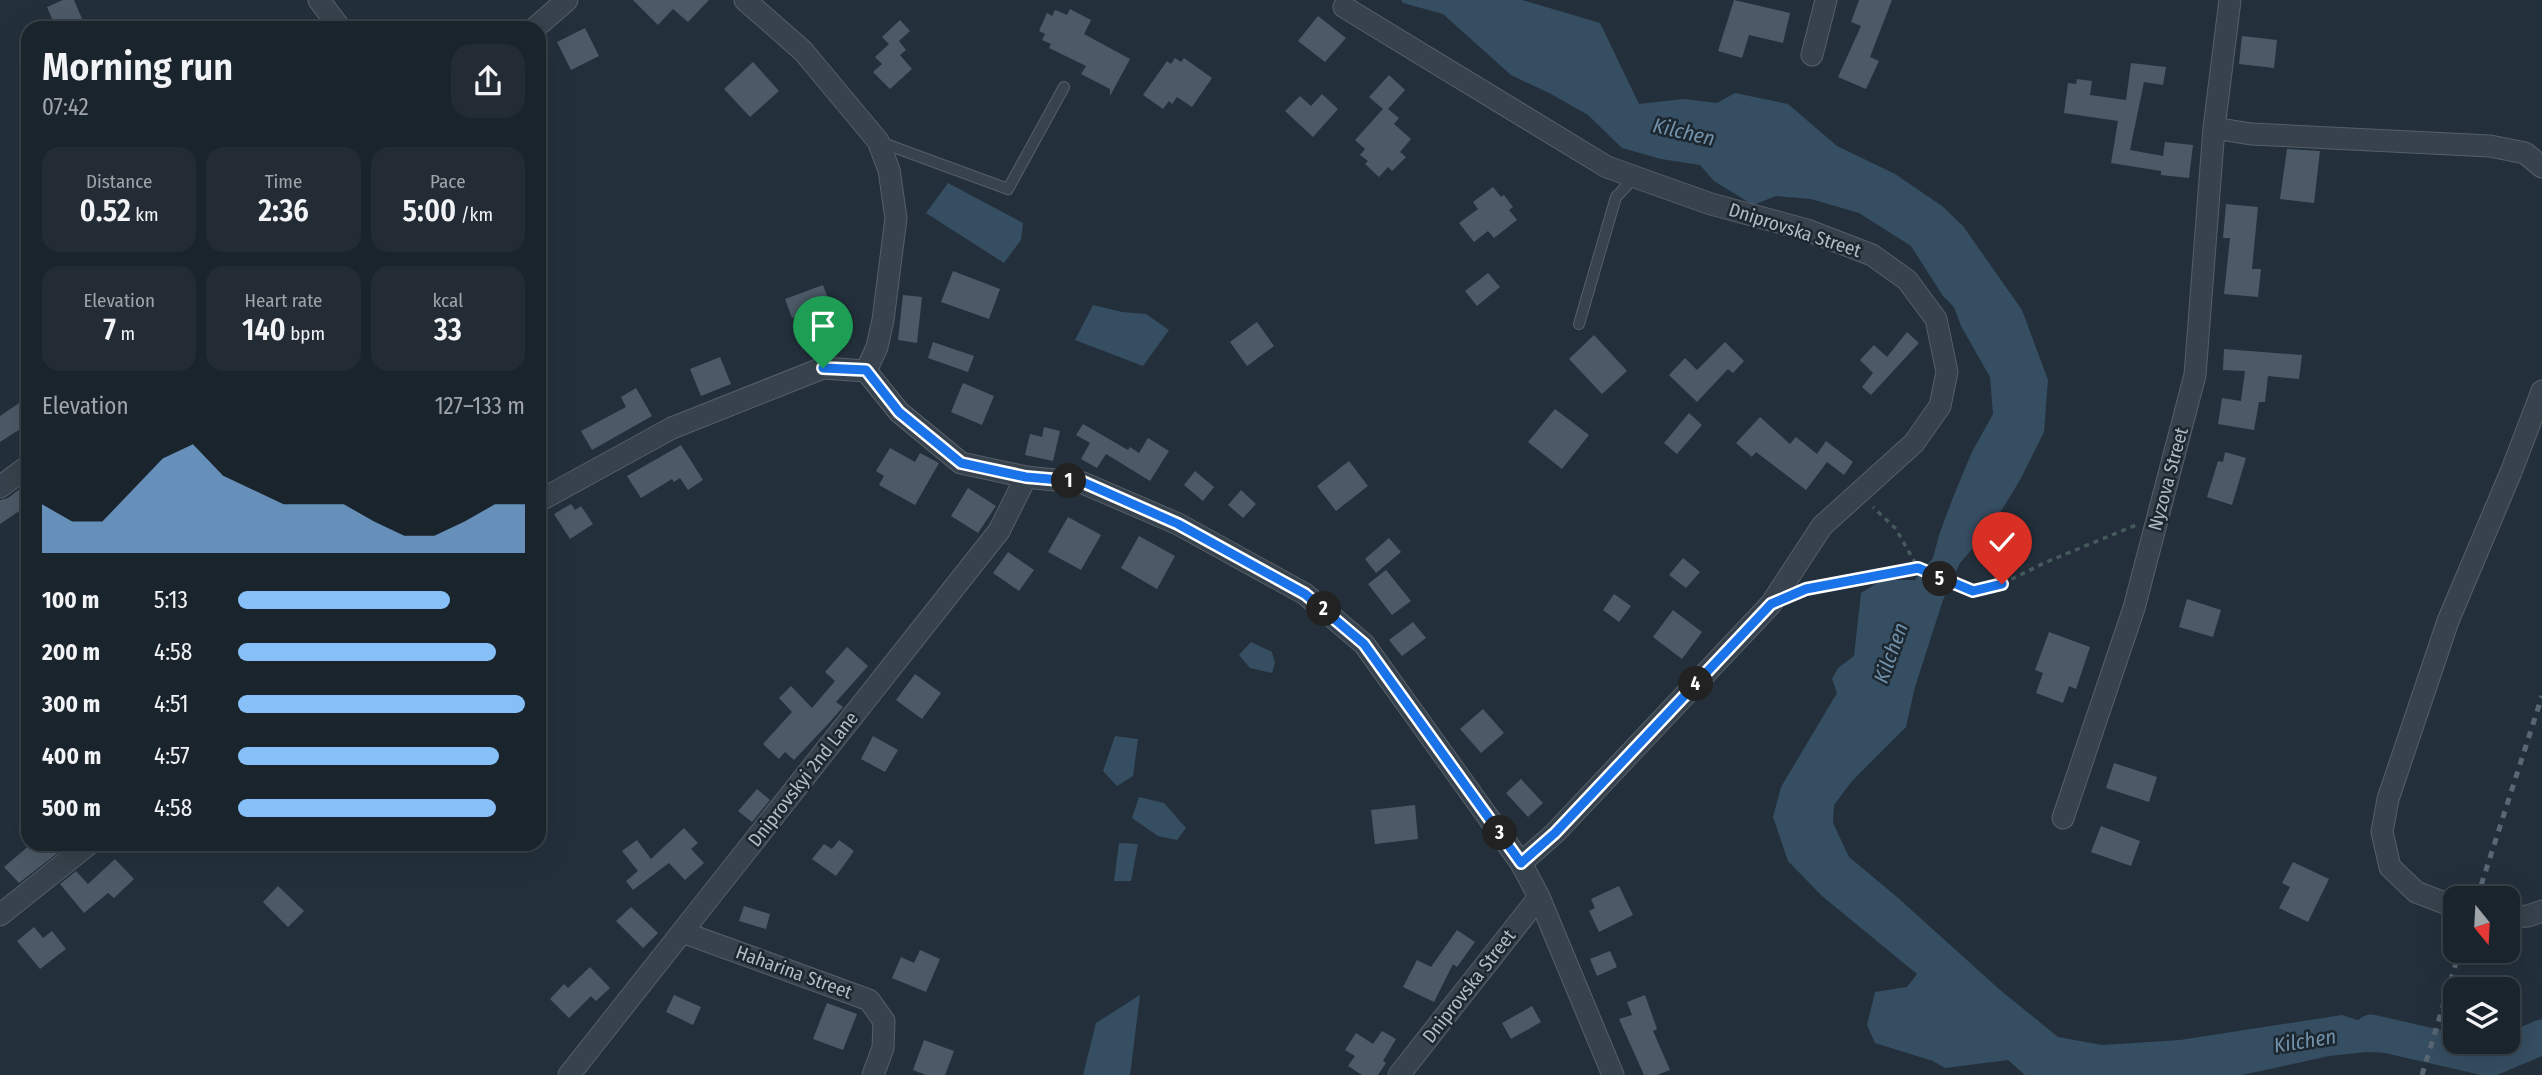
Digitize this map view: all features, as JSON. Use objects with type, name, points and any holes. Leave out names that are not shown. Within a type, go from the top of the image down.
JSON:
[{"type":"street","points":[[319,0],[335,21]]},
{"type":"street","points":[[543,21],[568,0]]},
{"type":"street","points":[[745,0],[803,51],[878,141],[889,170],[896,218],[883,320],[877,347],[866,370]]},
{"type":"street","points":[[1811,55],[1826,0]]},
{"type":"street","name":"Nyzova Street","points":[[2063,818],[2134,607],[2195,375],[2214,128],[2230,0]]},
{"type":"street","name":"Dniprovska Street","points":[[1344,7],[1607,167],[1711,204],[1807,230],[1872,255],[1907,280],[1936,319],[1947,372],[1940,406],[1913,443],[1822,526],[1771,604],[1555,833],[1521,863]]},
{"type":"street","points":[[2214,128],[2251,134],[2490,146],[2525,153],[2542,167]]},
{"type":"street","points":[[546,497],[671,428],[823,368],[866,370],[899,412],[961,463],[1026,477],[1083,482],[1178,524],[1305,594],[1364,644],[1521,863],[1539,897],[1613,1075]]},
{"type":"street","points":[[2443,902],[2416,892],[2390,867],[2382,832],[2388,799],[2448,621],[2542,391]]},
{"type":"street","points":[[0,487],[21,471]]},
{"type":"street","name":"Dniprovskyi 2nd Lane","points":[[569,1075],[999,531],[1026,477]]},
{"type":"street","points":[[0,915],[80,851]]},
{"type":"street","name":"Dniprovska Street","points":[[1399,1075],[1539,897]]},
{"type":"street","points":[[2520,916],[2542,911]]},
{"type":"street","name":"Haharina Street","points":[[682,932],[869,1000],[884,1020],[883,1048],[873,1075]]},
{"type":"lane","points":[[878,141],[1007,189],[1064,87]]},
{"type":"lane","points":[[1578,324],[1616,197],[1636,176]]},
{"type":"path","points":[[1855,494],[1896,529],[1918,568]]},
{"type":"path","points":[[1771,604],[1806,589],[1918,568],[1973,591],[2002,584],[2044,563],[2158,516]]},
{"type":"water","points":[[1401,0],[1522,0],[1600,23],[1639,104],[1683,99],[1717,103],[1735,93],[1788,104],[1837,146],[1895,174],[1942,206],[1963,226],[2022,310],[2048,380],[2044,432],[2020,480],[1992,526],[1960,563],[1943,600],[1915,687],[1906,727],[1852,781],[1834,805],[1833,823],[1849,857],[1999,989],[2058,1037],[2102,1045],[2180,1040],[2342,1015],[2391,1031],[2420,1028],[2417,1043],[2400,1053],[2366,1052],[2329,1056],[2242,1075],[2025,1075],[2008,1060],[1945,1068],[1933,1061],[1875,1043],[1867,1025],[1875,992],[1907,987],[1917,974],[1822,896],[1788,861],[1773,817],[1781,787],[1837,693],[1832,679],[1838,668],[1854,656],[1861,593],[1882,580],[1915,580],[1933,558],[1954,495],[1972,452],[1993,414],[1990,377],[1961,326],[1954,307],[1943,296],[1911,246],[1859,213],[1811,199],[1776,196],[1753,205],[1714,181],[1700,165],[1661,159],[1622,148],[1588,115],[1511,75],[1443,14],[1403,3]]},
{"type":"water","points":[[948,183],[1023,223],[1021,240],[1004,263],[926,213]]},
{"type":"water","points":[[1093,305],[1146,314],[1169,330],[1143,366],[1075,340]]},
{"type":"water","points":[[1251,642],[1272,652],[1275,663],[1272,673],[1250,668],[1239,655]]},
{"type":"water","points":[[1115,736],[1138,739],[1133,776],[1117,786],[1103,771]]},
{"type":"water","points":[[1139,797],[1164,803],[1186,828],[1177,840],[1158,836],[1132,818]]},
{"type":"water","points":[[1119,843],[1138,844],[1131,881],[1114,881]]},
{"type":"water","points":[[1140,995],[1130,1075],[1083,1075],[1096,1023]]},
{"type":"building","points":[[63,0],[74,0],[83,21],[53,21],[47,7]]},
{"type":"building","points":[[633,0],[709,0],[688,22],[673,9],[658,25]]},
{"type":"building","points":[[1734,0],[1790,13],[1783,43],[1749,35],[1742,58],[1718,51]]},
{"type":"building","points":[[1859,0],[1892,0],[1870,57],[1879,61],[1866,89],[1838,77],[1861,26],[1851,22]]},
{"type":"building","points":[[1070,9],[1091,20],[1084,34],[1130,59],[1110,96],[1110,89],[1081,74],[1086,66],[1049,48],[1051,44],[1042,40],[1045,34],[1039,31],[1047,13],[1052,16],[1055,10],[1067,15]]},
{"type":"building","points":[[1318,16],[1346,38],[1325,62],[1298,41]]},
{"type":"building","points":[[900,20],[910,31],[899,41],[906,50],[900,55],[912,69],[890,89],[873,72],[882,64],[875,57],[889,44],[882,37]]},
{"type":"building","points":[[585,28],[599,56],[571,70],[557,42]]},
{"type":"building","points":[[2242,36],[2277,40],[2274,68],[2239,64]]},
{"type":"building","points":[[1175,58],[1181,62],[1184,58],[1212,78],[1192,107],[1177,97],[1172,104],[1169,101],[1163,109],[1143,95],[1167,61],[1171,64]]},
{"type":"building","points":[[753,62],[779,91],[750,117],[724,89]]},
{"type":"building","points":[[2131,63],[2166,67],[2163,85],[2144,82],[2130,150],[2163,156],[2165,142],[2193,145],[2189,178],[2161,175],[2161,171],[2111,163],[2118,121],[2064,113],[2068,83],[2076,84],[2077,79],[2092,81],[2090,95],[2126,100]]},
{"type":"building","points":[[1389,75],[1405,90],[1388,109],[1399,118],[1394,124],[1411,139],[1400,152],[1406,157],[1392,171],[1388,167],[1379,177],[1365,164],[1368,161],[1360,155],[1365,149],[1355,140],[1383,109],[1369,97]]},
{"type":"building","points":[[1322,94],[1338,109],[1313,137],[1285,111],[1300,96],[1311,106]]},
{"type":"building","points":[[2287,149],[2320,151],[2314,203],[2280,199]]},
{"type":"building","points":[[1493,187],[1501,197],[1504,195],[1513,207],[1509,210],[1517,220],[1494,238],[1488,231],[1474,242],[1459,223],[1478,209],[1473,202]]},
{"type":"building","points":[[2226,204],[2258,207],[2252,269],[2261,269],[2258,297],[2224,294],[2230,238],[2223,238]]},
{"type":"building","points":[[953,271],[1000,289],[989,319],[941,302]]},
{"type":"building","points":[[1488,273],[1500,287],[1477,306],[1465,291]]},
{"type":"building","points":[[823,285],[830,304],[792,318],[785,299]]},
{"type":"building","points":[[903,295],[922,297],[917,343],[898,340]]},
{"type":"building","points":[[1257,322],[1274,346],[1247,366],[1230,342]]},
{"type":"building","points":[[1907,332],[1919,343],[1871,395],[1862,387],[1873,373],[1860,360],[1874,345],[1887,357]]},
{"type":"building","points":[[1594,335],[1627,371],[1602,394],[1569,359]]},
{"type":"building","points":[[933,342],[974,356],[968,372],[928,358]]},
{"type":"building","points":[[1725,342],[1744,361],[1733,373],[1728,369],[1697,402],[1669,375],[1685,358],[1697,370]]},
{"type":"building","points":[[2224,349],[2302,355],[2299,379],[2268,376],[2265,402],[2259,402],[2254,430],[2218,424],[2222,398],[2241,401],[2245,371],[2223,370]]},
{"type":"building","points":[[720,357],[731,384],[701,396],[690,369]]},
{"type":"building","points":[[963,383],[994,396],[982,425],[951,412]]},
{"type":"building","points":[[636,388],[652,416],[592,450],[581,431],[626,407],[621,397]]},
{"type":"building","points":[[21,402],[21,428],[0,442],[0,416]]},
{"type":"building","points":[[1555,409],[1589,435],[1562,469],[1528,442]]},
{"type":"building","points":[[1689,413],[1702,425],[1677,454],[1664,443]]},
{"type":"building","points":[[1760,417],[1790,444],[1796,437],[1817,454],[1826,441],[1853,462],[1844,475],[1827,462],[1806,490],[1756,452],[1752,457],[1736,443]]},
{"type":"building","points":[[1083,424],[1128,450],[1130,447],[1139,453],[1148,438],[1169,451],[1150,481],[1106,454],[1097,468],[1081,459],[1090,443],[1076,435]]},
{"type":"building","points":[[1044,427],[1060,431],[1053,461],[1025,455],[1030,434],[1042,437]]},
{"type":"building","points":[[681,445],[703,480],[688,490],[680,478],[674,482],[672,479],[641,498],[627,476]]},
{"type":"building","points":[[890,448],[915,462],[920,453],[939,463],[915,505],[879,485],[884,476],[876,471]]},
{"type":"building","points":[[2225,452],[2246,458],[2232,505],[2207,497],[2218,461],[2223,462]]},
{"type":"building","points":[[1349,461],[1368,486],[1336,511],[1317,486]]},
{"type":"building","points":[[1195,471],[1214,487],[1203,501],[1184,485]]},
{"type":"building","points":[[21,488],[21,510],[0,524],[0,500],[8,498]]},
{"type":"building","points":[[968,488],[996,506],[978,533],[951,516]]},
{"type":"building","points":[[1241,490],[1256,504],[1243,518],[1228,505]]},
{"type":"building","points":[[571,504],[575,510],[581,506],[593,524],[570,539],[554,514]]},
{"type":"building","points":[[1068,517],[1101,535],[1081,570],[1048,552]]},
{"type":"building","points":[[1139,536],[1175,556],[1157,589],[1121,568]]},
{"type":"building","points":[[1389,538],[1401,552],[1376,573],[1365,559]]},
{"type":"building","points":[[1008,552],[1034,570],[1019,591],[993,573]]},
{"type":"building","points":[[1683,558],[1700,572],[1686,588],[1669,575]]},
{"type":"building","points":[[1386,570],[1411,601],[1392,615],[1368,584]]},
{"type":"building","points":[[1614,594],[1631,606],[1619,622],[1603,610]]},
{"type":"building","points":[[2187,599],[2221,610],[2213,637],[2179,627]]},
{"type":"building","points":[[1673,610],[1702,632],[1682,659],[1653,637]]},
{"type":"building","points":[[1413,622],[1426,638],[1402,656],[1389,640]]},
{"type":"building","points":[[2049,632],[2090,647],[2076,689],[2069,686],[2063,703],[2036,693],[2043,673],[2035,670]]},
{"type":"building","points":[[847,647],[868,666],[836,702],[843,707],[794,760],[785,752],[779,759],[763,744],[792,712],[779,698],[791,686],[812,708],[835,681],[825,672]]},
{"type":"building","points":[[915,674],[941,693],[922,719],[896,700]]},
{"type":"building","points":[[1483,709],[1504,733],[1481,753],[1460,729]]},
{"type":"building","points":[[873,736],[898,750],[885,772],[861,759]]},
{"type":"building","points":[[2114,763],[2157,777],[2149,802],[2106,788]]},
{"type":"building","points":[[1521,779],[1543,803],[1528,817],[1506,793]]},
{"type":"building","points":[[757,789],[770,800],[752,822],[738,811]]},
{"type":"building","points":[[1415,805],[1418,839],[1375,844],[1371,810]]},
{"type":"building","points":[[2101,826],[2140,841],[2131,866],[2091,852]]},
{"type":"building","points":[[684,828],[698,843],[691,849],[704,863],[685,880],[669,863],[633,890],[626,881],[638,871],[622,851],[637,840],[651,859]]},
{"type":"building","points":[[839,840],[854,851],[836,876],[812,859],[824,844],[832,849]]},
{"type":"building","points":[[23,851],[59,852],[19,883],[4,867]]},
{"type":"building","points":[[115,859],[134,879],[114,898],[108,893],[84,913],[60,884],[76,871],[88,884]]},
{"type":"building","points":[[2293,862],[2329,879],[2308,922],[2279,908],[2290,887],[2282,883]]},
{"type":"building","points":[[278,886],[304,911],[288,927],[263,902]]},
{"type":"building","points":[[1619,886],[1633,915],[1599,932],[1589,911],[1595,908],[1591,899]]},
{"type":"building","points":[[744,906],[770,914],[766,929],[739,921]]},
{"type":"building","points":[[631,907],[658,933],[643,948],[616,921]]},
{"type":"building","points":[[34,927],[43,938],[52,931],[66,949],[40,969],[17,941]]},
{"type":"building","points":[[1457,930],[1475,942],[1457,967],[1453,964],[1434,1002],[1403,987],[1417,960],[1431,967]]},
{"type":"building","points":[[920,950],[940,959],[926,992],[892,978],[901,957],[914,963]]},
{"type":"building","points":[[1610,951],[1617,967],[1597,976],[1590,959]]},
{"type":"building","points":[[590,967],[610,988],[596,1001],[591,996],[569,1018],[550,999],[564,984],[568,988]]},
{"type":"building","points":[[674,995],[701,1007],[693,1025],[666,1012]]},
{"type":"building","points":[[1645,995],[1657,1029],[1653,1031],[1670,1070],[1657,1075],[1644,1075],[1619,1019],[1632,1015],[1627,1002]]},
{"type":"building","points":[[827,1003],[857,1014],[843,1050],[813,1039]]},
{"type":"building","points":[[1532,1006],[1541,1022],[1511,1039],[1502,1023]]},
{"type":"building","points":[[1382,1031],[1396,1039],[1378,1075],[1362,1075],[1348,1066],[1355,1056],[1345,1050],[1356,1033],[1373,1044]]},
{"type":"building","points":[[924,1040],[954,1051],[945,1075],[926,1075],[913,1070]]},
{"type":"waterway","name":"Kilchen","points":[[2371,1032],[2490,1059],[2542,1037]]},
{"type":"railway","points":[[2481,886],[2542,696]]},
{"type":"railway","points":[[2422,1075],[2456,963]]},
{"type":"route","points":[[823,368],[866,370],[899,412],[961,463],[1026,477],[1083,482],[1178,524],[1305,594],[1364,644],[1521,863],[1555,833],[1771,604],[1806,589],[1918,568],[1973,591],[2002,584]]}]
